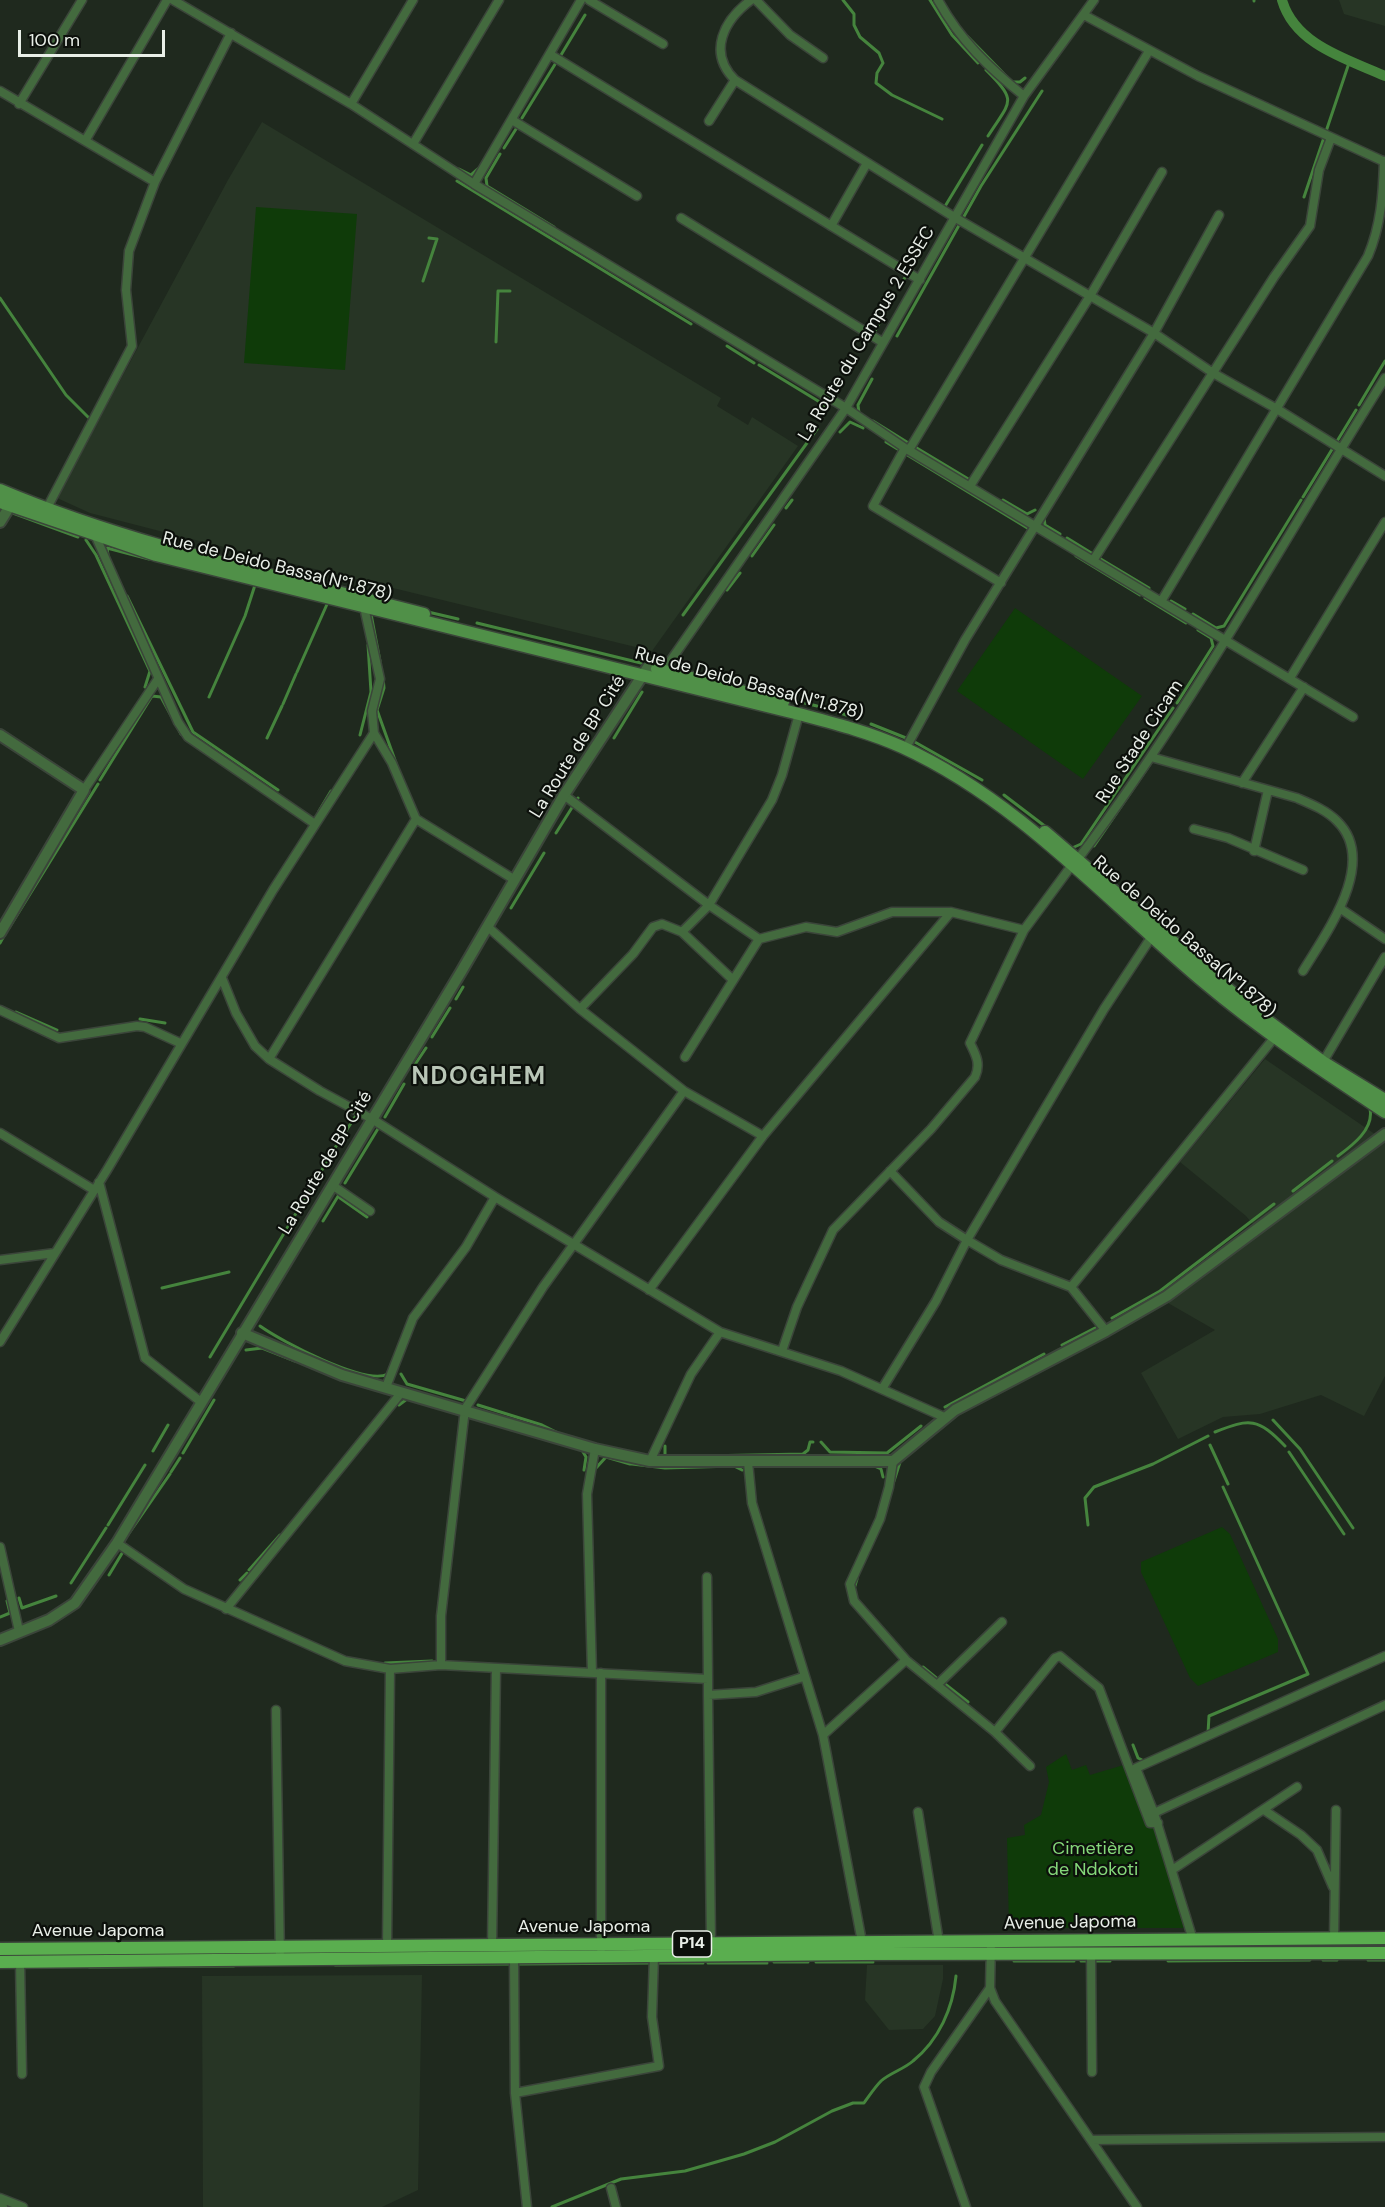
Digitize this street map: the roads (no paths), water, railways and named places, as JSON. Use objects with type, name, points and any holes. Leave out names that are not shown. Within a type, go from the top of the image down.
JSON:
[{"type":"main road","points":[[0,490],[46,510],[252,569],[842,718],[909,742],[942,758],[987,786],[1208,979],[1323,1062],[1385,1100]]},
{"type":"main road","name":"Rue de Deido Bassa(N°1.878)","points":[[5,504],[156,555],[364,607],[646,670]]},
{"type":"main road","name":"Rue de Deido Bassa(N°1.878)","points":[[661,674],[874,736],[933,763],[994,800],[1075,862],[1152,936],[1208,979],[1274,1038],[1385,1112]]},
{"type":"main road","name":"Avenue Japoma","points":[[0,1962],[280,1954],[387,1947],[492,1946],[654,1956],[1193,1940],[1385,1938]]},
{"type":"main road","name":"Avenue Japoma","points":[[0,1949],[514,1957],[711,1944],[939,1942],[1091,1953],[1385,1953]]},
{"type":"street","points":[[20,104],[82,0]]},
{"type":"street","points":[[85,141],[167,0]]},
{"type":"street","points":[[173,0],[351,104],[474,184],[846,408],[907,449],[1094,559],[1353,717]]},
{"type":"street","points":[[351,104],[413,0]]},
{"type":"street","points":[[413,144],[499,0]]},
{"type":"street","points":[[474,184],[581,0]]},
{"type":"street","points":[[589,0],[663,44]]},
{"type":"street","points":[[823,58],[790,35],[754,0],[735,12],[727,24],[720,52],[726,70],[735,80],[954,217],[1154,333],[1213,373],[1277,409],[1385,476]]},
{"type":"street","points":[[938,0],[957,32],[979,57],[1024,96]]},
{"type":"street","name":"La Route du Campus 2 ESSEC","points":[[661,674],[846,408],[1024,96],[1094,0]]},
{"type":"street","points":[[1084,15],[1149,51],[1384,162],[1381,218],[1378,234],[1368,256],[1162,600]]},
{"type":"street","points":[[46,510],[132,346],[126,290],[129,251],[155,182],[231,33]]},
{"type":"street","points":[[1001,583],[873,506],[1026,260],[1149,51]]},
{"type":"street","points":[[551,55],[920,280]]},
{"type":"street","points":[[709,121],[735,80]]},
{"type":"street","points":[[0,92],[155,182]]},
{"type":"street","points":[[512,120],[637,196]]},
{"type":"street","points":[[1094,559],[1274,277],[1310,226],[1319,170],[1331,138]]},
{"type":"street","points":[[831,226],[867,163]]},
{"type":"street","points":[[970,486],[1090,296],[1162,172]]},
{"type":"street","points":[[909,742],[950,664],[1154,333],[1219,215]]},
{"type":"street","points":[[681,218],[882,342]]},
{"type":"street","name":"Rue Stade Cicam","points":[[782,1350],[797,1307],[830,1235],[975,1077],[978,1067],[977,1059],[970,1043],[1024,930],[1151,757],[1385,378]]},
{"type":"street","points":[[0,522],[5,504]]},
{"type":"street","points":[[1290,678],[1385,522]]},
{"type":"street","points":[[95,535],[158,679],[178,722],[188,737],[315,824]]},
{"type":"street","points":[[364,607],[380,679],[372,711],[374,733],[392,764],[416,819],[516,880]]},
{"type":"street","name":"La Route de BP Cité","points":[[0,1640],[49,1620],[75,1603],[117,1543],[488,927],[564,795],[646,670]]},
{"type":"street","points":[[0,933],[84,790],[158,679]]},
{"type":"street","points":[[1242,783],[1304,687]]},
{"type":"street","points":[[681,932],[709,905],[778,788],[799,714]]},
{"type":"street","points":[[0,1342],[180,1043],[374,733]]},
{"type":"street","points":[[0,735],[84,790]]},
{"type":"street","points":[[1151,757],[1268,790],[1320,808],[1337,821],[1349,839],[1352,862],[1349,884],[1341,909],[1303,970]]},
{"type":"street","points":[[1254,851],[1268,790]]},
{"type":"street","points":[[564,795],[709,905],[759,939]]},
{"type":"street","points":[[269,1059],[416,819]]},
{"type":"street","points":[[1194,829],[1228,838],[1303,870]]},
{"type":"street","points":[[1341,909],[1385,939]]},
{"type":"street","points":[[685,1057],[759,939],[806,927],[837,932],[886,912],[951,912],[1024,930]]},
{"type":"street","points":[[649,1290],[763,1136],[951,912]]},
{"type":"street","points":[[580,1009],[633,954],[653,927],[662,924],[681,932],[732,979]]},
{"type":"street","points":[[488,927],[580,1009],[684,1091],[763,1136]]},
{"type":"street","points":[[882,1389],[936,1301],[967,1240],[1104,1009],[1152,936]]},
{"type":"street","points":[[1323,1062],[1385,957]]},
{"type":"street","points":[[222,978],[232,1004],[255,1046],[269,1059],[320,1091],[372,1119],[495,1197],[720,1332],[782,1350],[882,1389],[944,1417]]},
{"type":"street","points":[[0,1010],[59,1038],[137,1026],[145,1027],[180,1043]]},
{"type":"street","points":[[1071,1287],[1274,1038]]},
{"type":"street","points":[[441,1665],[441,1616],[465,1409],[543,1287],[684,1091]]},
{"type":"street","points":[[0,1133],[96,1186],[145,1358],[201,1402]]},
{"type":"street","points":[[1030,1766],[995,1732],[906,1660],[854,1601],[850,1592],[850,1584],[886,1501],[893,1461],[944,1417],[1106,1331],[1188,1281],[1385,1134]]},
{"type":"street","points":[[890,1171],[939,1222],[967,1240],[1001,1260],[1071,1287],[1106,1331]]},
{"type":"street","points":[[332,1185],[370,1211]]},
{"type":"street","points":[[386,1388],[413,1318],[466,1247],[495,1197]]},
{"type":"street","points":[[0,1260],[55,1253]]},
{"type":"street","points":[[650,1461],[692,1374],[720,1332]]},
{"type":"street","points":[[242,1333],[333,1371],[401,1393],[465,1409],[595,1449],[650,1461],[893,1461]]},
{"type":"street","points":[[226,1608],[401,1393]]},
{"type":"street","points":[[595,1449],[587,1494],[596,1673],[602,1951]]},
{"type":"street","points":[[748,1462],[752,1503],[803,1677],[823,1735],[862,1942]]},
{"type":"street","points":[[117,1543],[184,1588],[334,1658],[390,1670],[441,1665],[708,1679]]},
{"type":"street","points":[[0,1547],[19,1631]]},
{"type":"street","points":[[706,1577],[711,1944]]},
{"type":"street","points":[[937,1685],[1002,1622]]},
{"type":"street","points":[[995,1732],[1054,1658],[1060,1656],[1099,1689],[1149,1823],[1158,1823]]},
{"type":"street","points":[[1193,1940],[1158,1823],[1136,1768],[1385,1656]]},
{"type":"street","points":[[823,1735],[906,1660]]},
{"type":"street","points":[[492,1946],[496,1668]]},
{"type":"street","points":[[387,1947],[390,1670]]},
{"type":"street","points":[[708,1695],[756,1692],[803,1677]]},
{"type":"street","points":[[1154,1813],[1385,1706]]},
{"type":"street","points":[[276,1710],[280,1954]]},
{"type":"street","points":[[1172,1870],[1297,1788]]},
{"type":"street","points":[[1264,1810],[1301,1835],[1317,1850],[1335,1892]]},
{"type":"street","points":[[1334,1939],[1336,1810]]},
{"type":"street","points":[[918,1812],[939,1942]]},
{"type":"street","points":[[991,1947],[990,1988],[995,2001],[1137,2207]]},
{"type":"street","points":[[1091,1953],[1092,2072]]},
{"type":"street","points":[[515,2093],[659,2066],[652,2017],[654,1956]]},
{"type":"street","points":[[514,1957],[515,2093],[527,2207]]},
{"type":"street","points":[[20,1962],[22,2074]]},
{"type":"street","points":[[966,2207],[924,2087],[931,2072],[990,1988]]},
{"type":"street","points":[[1091,2140],[1385,2137]]},
{"type":"street","points":[[612,2188],[616,2207]]},
{"type":"street","points":[[0,2198],[23,2207]]},
{"type":"waterway","points":[[843,0],[854,14],[854,25],[860,37],[879,53],[883,63],[877,73],[876,83],[892,95],[942,119]]},
{"type":"waterway","points":[[930,0],[952,35],[978,63]]},
{"type":"waterway","points":[[1282,0],[1298,28],[1310,39],[1339,56],[1385,76]]},
{"type":"waterway","points":[[561,55],[585,15]]},
{"type":"waterway","points":[[967,36],[1012,82],[1020,82],[1025,78]]},
{"type":"waterway","points":[[1304,197],[1350,60]]},
{"type":"waterway","points":[[522,118],[557,61]]},
{"type":"waterway","points":[[986,70],[1003,89],[1008,101],[988,136]]},
{"type":"waterway","points":[[897,336],[981,186],[1042,91]]},
{"type":"waterway","points":[[504,148],[516,129]]},
{"type":"waterway","points":[[944,208],[982,145]]},
{"type":"waterway","points":[[500,154],[486,178],[487,186],[554,227]]},
{"type":"waterway","points":[[459,169],[471,175],[479,168]]},
{"type":"waterway","points":[[457,181],[691,324]]},
{"type":"waterway","points":[[423,281],[437,239],[429,238]]},
{"type":"waterway","points":[[910,269],[920,250]]},
{"type":"waterway","points":[[902,282],[906,276]]},
{"type":"waterway","points":[[496,342],[498,291],[510,291]]},
{"type":"waterway","points":[[0,298],[66,395],[88,417]]},
{"type":"waterway","points":[[873,334],[885,314]]},
{"type":"waterway","points":[[727,346],[754,363]]},
{"type":"waterway","points":[[1359,405],[1385,361]]},
{"type":"waterway","points":[[759,365],[823,404],[826,409]]},
{"type":"waterway","points":[[859,413],[858,405],[872,379]]},
{"type":"waterway","points":[[1303,497],[1356,410]]},
{"type":"waterway","points":[[873,421],[910,444]]},
{"type":"waterway","points":[[840,432],[850,422],[863,428]]},
{"type":"waterway","points":[[683,615],[817,429]]},
{"type":"waterway","points":[[886,442],[1029,529]]},
{"type":"waterway","points":[[915,447],[970,480]]},
{"type":"waterway","points":[[786,508],[792,500]]},
{"type":"waterway","points":[[1003,500],[1027,514],[1035,510]]},
{"type":"waterway","points":[[1193,614],[1216,628],[1224,626],[1301,500]]},
{"type":"waterway","points":[[10,512],[78,537]]},
{"type":"waterway","points":[[1044,518],[1045,525],[1060,534]]},
{"type":"waterway","points":[[752,556],[774,525]]},
{"type":"waterway","points":[[1067,538],[1093,554]]},
{"type":"waterway","points":[[86,540],[96,555],[150,671],[145,687]]},
{"type":"waterway","points":[[108,555],[107,548],[149,559]]},
{"type":"waterway","points":[[1076,556],[1140,595]]},
{"type":"waterway","points":[[1099,558],[1149,588]]},
{"type":"waterway","points":[[727,590],[740,573]]},
{"type":"waterway","points":[[209,697],[245,616],[255,585]]},
{"type":"waterway","points":[[127,596],[193,732],[278,790]]},
{"type":"waterway","points":[[1145,598],[1186,623]]},
{"type":"waterway","points":[[1171,601],[1185,609]]},
{"type":"waterway","points":[[297,672],[328,602]]},
{"type":"waterway","points":[[428,612],[458,619]]},
{"type":"waterway","points":[[374,614],[371,614],[380,661]]},
{"type":"waterway","points":[[477,623],[641,663],[651,659]]},
{"type":"waterway","points":[[1177,703],[1213,646],[1211,638],[1198,630]]},
{"type":"waterway","points":[[360,735],[371,692],[368,645]]},
{"type":"waterway","points":[[283,704],[296,674]]},
{"type":"waterway","points":[[383,677],[384,688],[377,710],[396,763]]},
{"type":"waterway","points":[[715,678],[736,683]]},
{"type":"waterway","points":[[614,738],[642,692]]},
{"type":"waterway","points":[[100,780],[152,696],[161,697],[181,734]]},
{"type":"waterway","points":[[784,698],[817,706]]},
{"type":"waterway","points":[[267,738],[282,706]]},
{"type":"waterway","points":[[1072,848],[1081,844],[1173,708]]},
{"type":"waterway","points":[[829,709],[849,716]]},
{"type":"waterway","points":[[871,724],[906,738]]},
{"type":"waterway","points":[[913,741],[982,780]]},
{"type":"waterway","points":[[1094,846],[1153,760]]},
{"type":"waterway","points":[[9,928],[98,784]]},
{"type":"waterway","points":[[319,811],[331,791]]},
{"type":"waterway","points":[[1004,795],[1046,827]]},
{"type":"waterway","points":[[556,833],[578,798]]},
{"type":"waterway","points":[[511,908],[544,853]]},
{"type":"waterway","points":[[0,943],[5,934]]},
{"type":"waterway","points":[[456,999],[463,987]]},
{"type":"waterway","points":[[432,1037],[450,1008]]},
{"type":"waterway","points":[[16,1012],[57,1030]]},
{"type":"waterway","points":[[140,1019],[165,1023]]},
{"type":"waterway","points":[[414,1066],[426,1048]]},
{"type":"waterway","points":[[385,1117],[404,1084]]},
{"type":"waterway","points":[[1338,1156],[1356,1142],[1366,1130],[1370,1109]]},
{"type":"waterway","points":[[340,1140],[357,1114]]},
{"type":"waterway","points":[[345,1183],[379,1127]]},
{"type":"waterway","points":[[210,1357],[338,1143]]},
{"type":"waterway","points":[[1293,1191],[1332,1161]]},
{"type":"waterway","points":[[323,1221],[340,1193]]},
{"type":"waterway","points":[[340,1198],[367,1217]]},
{"type":"waterway","points":[[1112,1318],[1160,1291],[1274,1204]]},
{"type":"waterway","points":[[162,1288],[229,1272]]},
{"type":"waterway","points":[[260,1326],[286,1342],[343,1368],[361,1374],[377,1376],[388,1374]]},
{"type":"waterway","points":[[1062,1345],[1095,1328]]},
{"type":"waterway","points":[[246,1350],[262,1348],[295,1361]]},
{"type":"waterway","points":[[945,1407],[1044,1354]]},
{"type":"waterway","points":[[401,1374],[407,1384],[466,1401]]},
{"type":"waterway","points":[[399,1405],[407,1399]]},
{"type":"waterway","points":[[183,1453],[214,1400]]},
{"type":"waterway","points":[[478,1405],[542,1425],[558,1433]]},
{"type":"waterway","points":[[1273,1420],[1300,1449],[1353,1528]]},
{"type":"waterway","points":[[1215,1432],[1237,1424],[1253,1423],[1268,1430],[1285,1446]]},
{"type":"waterway","points":[[153,1451],[168,1425]]},
{"type":"waterway","points":[[821,1442],[830,1452],[887,1453],[921,1426]]},
{"type":"waterway","points":[[1088,1525],[1085,1498],[1094,1487],[1153,1464],[1208,1436]]},
{"type":"waterway","points":[[702,1456],[803,1454],[808,1450],[810,1442],[813,1442]]},
{"type":"waterway","points":[[1210,1445],[1228,1484]]},
{"type":"waterway","points":[[665,1446],[665,1455],[669,1457]]},
{"type":"waterway","points":[[582,1450],[586,1457],[584,1470]]},
{"type":"waterway","points":[[1289,1452],[1344,1534]]},
{"type":"waterway","points":[[596,1468],[606,1457],[630,1464]]},
{"type":"waterway","points":[[171,1472],[180,1458]]},
{"type":"waterway","points":[[894,1481],[901,1459]]},
{"type":"waterway","points":[[632,1464],[665,1468],[734,1466],[742,1470]]},
{"type":"waterway","points":[[108,1525],[145,1465]]},
{"type":"waterway","points":[[872,1465],[881,1469],[883,1477]]},
{"type":"waterway","points":[[125,1539],[170,1474]]},
{"type":"waterway","points":[[1208,1733],[1209,1716],[1308,1674],[1223,1487]]},
{"type":"waterway","points":[[71,1583],[106,1528]]},
{"type":"waterway","points":[[249,1570],[280,1535]]},
{"type":"waterway","points":[[109,1575],[124,1550]]},
{"type":"waterway","points":[[240,1580],[247,1573]]},
{"type":"waterway","points":[[854,1589],[857,1579]]},
{"type":"waterway","points":[[19,1598],[22,1608],[56,1596]]},
{"type":"waterway","points":[[0,1617],[10,1613],[7,1601]]},
{"type":"waterway","points":[[385,1663],[432,1661]]},
{"type":"waterway","points":[[923,1667],[940,1681]]},
{"type":"waterway","points":[[945,1684],[968,1702]]},
{"type":"waterway","points":[[1133,1745],[1138,1758],[1144,1761]]},
{"type":"waterway","points":[[1168,1961],[1310,1960]]},
{"type":"waterway","points":[[1323,1960],[1337,1960]]},
{"type":"waterway","points":[[1368,1960],[1385,1960]]},
{"type":"waterway","points":[[1014,1961],[1074,1961]]},
{"type":"waterway","points":[[1081,1961],[1110,1961]]},
{"type":"waterway","points":[[774,1962],[808,1962]]},
{"type":"waterway","points":[[816,1962],[873,1962]]},
{"type":"waterway","points":[[519,1964],[651,1963]]},
{"type":"waterway","points":[[657,1963],[703,1963]]},
{"type":"waterway","points":[[708,1963],[767,1963]]},
{"type":"waterway","points":[[335,1965],[511,1964]]},
{"type":"waterway","points":[[89,1967],[234,1966]]},
{"type":"waterway","points":[[552,2207],[621,2179],[685,2171],[744,2154],[775,2142],[832,2111],[853,2103],[864,2103],[881,2081],[909,2064],[930,2043],[948,2011],[956,1976]]},
{"type":"district","name":"NDOGHEM","points":[[479,1078]]},
{"type":"park label","name":"Cimetière de Ndokoti","points":[[1093,1859]]}]
